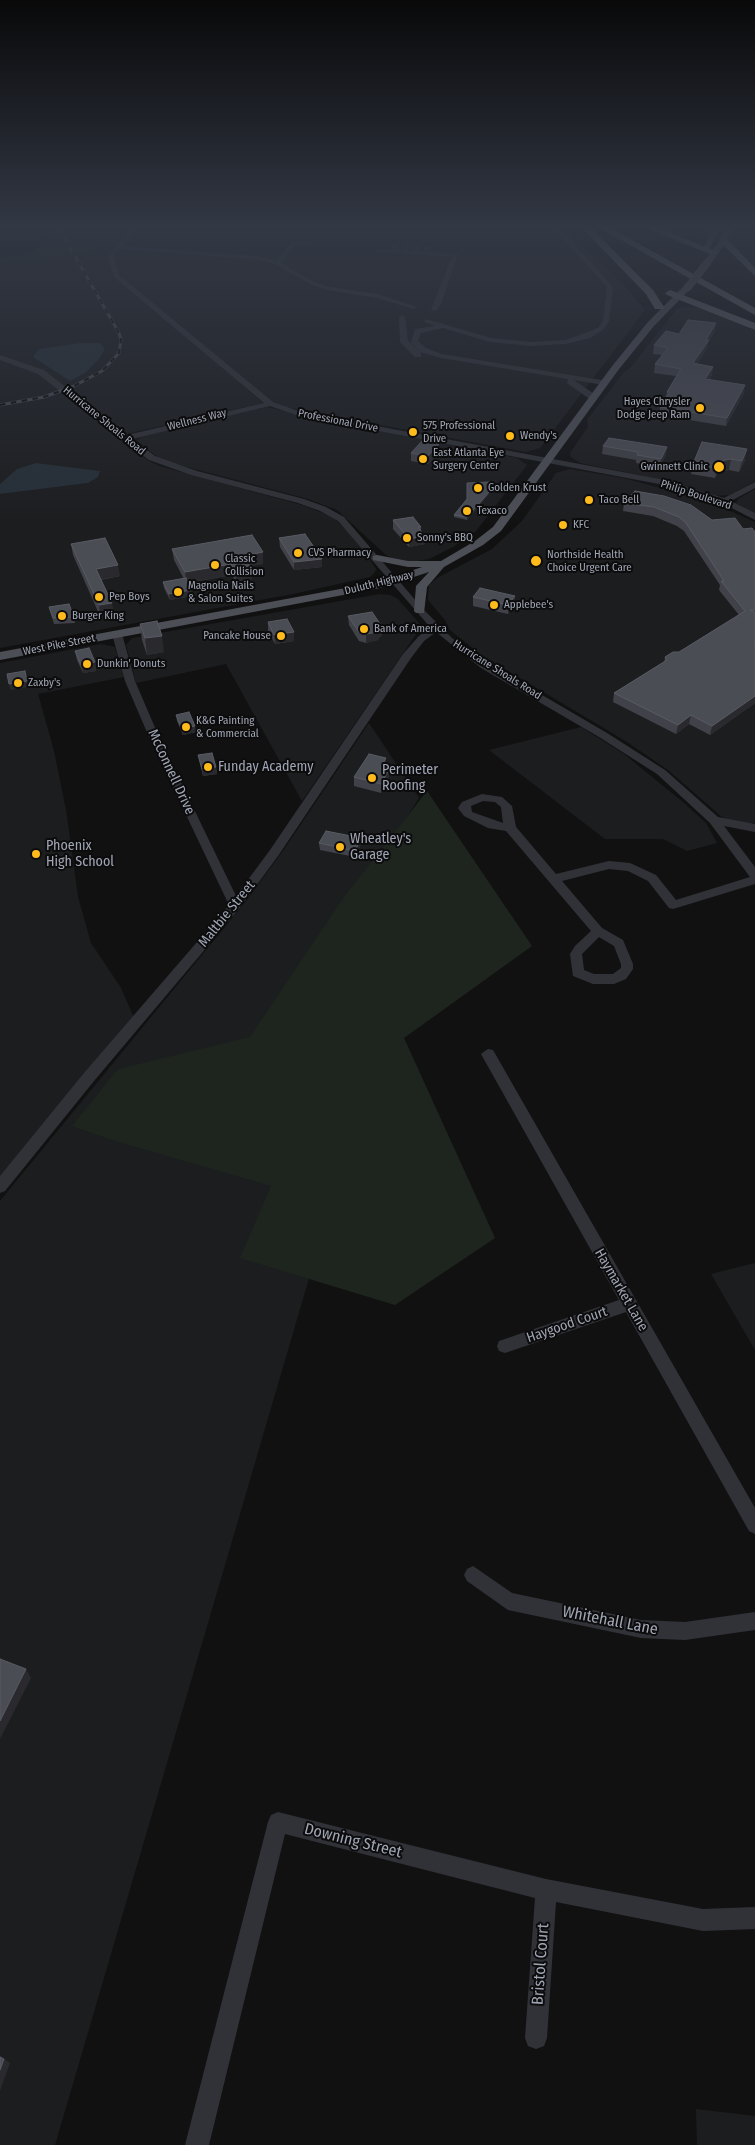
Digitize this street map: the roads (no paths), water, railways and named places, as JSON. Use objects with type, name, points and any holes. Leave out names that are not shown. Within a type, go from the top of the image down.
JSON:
[{"type":"main road","name":"Duluth Highway","points":[[118,634],[396,581],[445,563],[470,549],[494,531],[650,325]]},
{"type":"main road","points":[[377,558],[413,564],[445,563]]},
{"type":"main road","points":[[420,611],[422,586],[445,563]]},
{"type":"main road","name":"West Pike Street","points":[[1,654],[118,634]]},
{"type":"street","name":"Professional Drive","points":[[175,325],[270,404],[299,414],[547,461]]},
{"type":"street","points":[[402,325],[402,335],[407,347],[429,360],[452,367]]},
{"type":"street","points":[[413,325],[410,334],[414,341],[423,350],[441,356],[604,384]]},
{"type":"street","points":[[444,325],[495,341],[542,345],[578,339],[595,333],[604,325]]},
{"type":"street","points":[[414,341],[416,333],[421,329],[453,327]]},
{"type":"street","name":"Hurricane Shoals Road","points":[[0,357],[41,372],[146,455],[171,467],[302,501],[323,509],[349,526],[435,628],[464,652],[485,666],[645,761],[676,784],[714,820],[731,840],[755,875]]},
{"type":"street","points":[[464,369],[570,379],[613,372]]},
{"type":"street","points":[[570,379],[594,398]]},
{"type":"street","name":"Wellness Way","points":[[125,438],[270,404]]},
{"type":"street","name":"Philip Boulevard","points":[[547,461],[660,482],[725,501],[755,517]]},
{"type":"street","points":[[725,501],[755,485]]},
{"type":"street","name":"Maltbie Street","points":[[0,1187],[89,1077],[235,906],[274,854],[407,656],[421,639],[435,628]]},
{"type":"street","name":"McConnell Drive","points":[[118,634],[130,681],[153,735],[235,906]]},
{"type":"street","points":[[714,820],[755,828]]},
{"type":"street","points":[[510,828],[598,931]]},
{"type":"street","points":[[731,840],[755,834]]},
{"type":"street","points":[[552,879],[609,865],[630,867],[652,878],[673,905],[755,880]]},
{"type":"street","name":"Haymarket Lane","points":[[488,1054],[755,1524]]},
{"type":"street","name":"Haygood Court","points":[[505,1346],[629,1304]]},
{"type":"street","name":"Whitehall Lane","points":[[473,1575],[508,1600],[641,1629],[685,1632],[755,1621]]},
{"type":"street","name":"Downing Street","points":[[197,2145],[278,1822],[546,1890],[703,1920],[755,1918]]},
{"type":"street","name":"Bristol Court","points":[[536,2038],[546,1890]]},
{"type":"railway","points":[[0,405],[44,397],[74,386],[102,371],[119,353],[121,340],[114,325]]},
{"type":"place","name":"Hayes Chrysler Dodge Jeep Ram","points":[[700,408]]},
{"type":"place","name":"575 Professional Drive","points":[[413,432]]},
{"type":"place","name":"Wendy's","points":[[510,436]]},
{"type":"place","name":"East Atlanta Eye Surgery Center","points":[[423,459]]},
{"type":"place","name":"Gwinnett Clinic","points":[[719,467]]},
{"type":"place","name":"Golden Krust","points":[[478,488]]},
{"type":"place","name":"Taco Bell","points":[[589,500]]},
{"type":"place","name":"Texaco","points":[[467,511]]},
{"type":"place","name":"KFC","points":[[563,525]]},
{"type":"place","name":"Sonny's BBQ","points":[[407,538]]},
{"type":"place","name":"CVS Pharmacy","points":[[298,553]]},
{"type":"place","name":"Northside Health Choice Urgent Care","points":[[536,561]]},
{"type":"place","name":"Classic Collision","points":[[215,565]]},
{"type":"place","name":"Magnolia Nails & Salon Suites","points":[[178,592]]},
{"type":"place","name":"Pep Boys","points":[[99,597]]},
{"type":"place","name":"Applebee's","points":[[494,605]]},
{"type":"place","name":"Burger King","points":[[62,616]]},
{"type":"place","name":"Bank of America","points":[[364,629]]},
{"type":"place","name":"Pancake House","points":[[281,636]]},
{"type":"place","name":"Dunkin' Donuts","points":[[87,664]]},
{"type":"place","name":"Zaxby's","points":[[18,683]]},
{"type":"place","name":"K&G Painting & Commercial","points":[[186,727]]},
{"type":"place","name":"Funday Academy","points":[[208,767]]},
{"type":"place","name":"Perimeter Roofing","points":[[372,778]]},
{"type":"place","name":"Wheatley's Garage","points":[[340,847]]},
{"type":"place","name":"Phoenix High School","points":[[36,854]]}]
